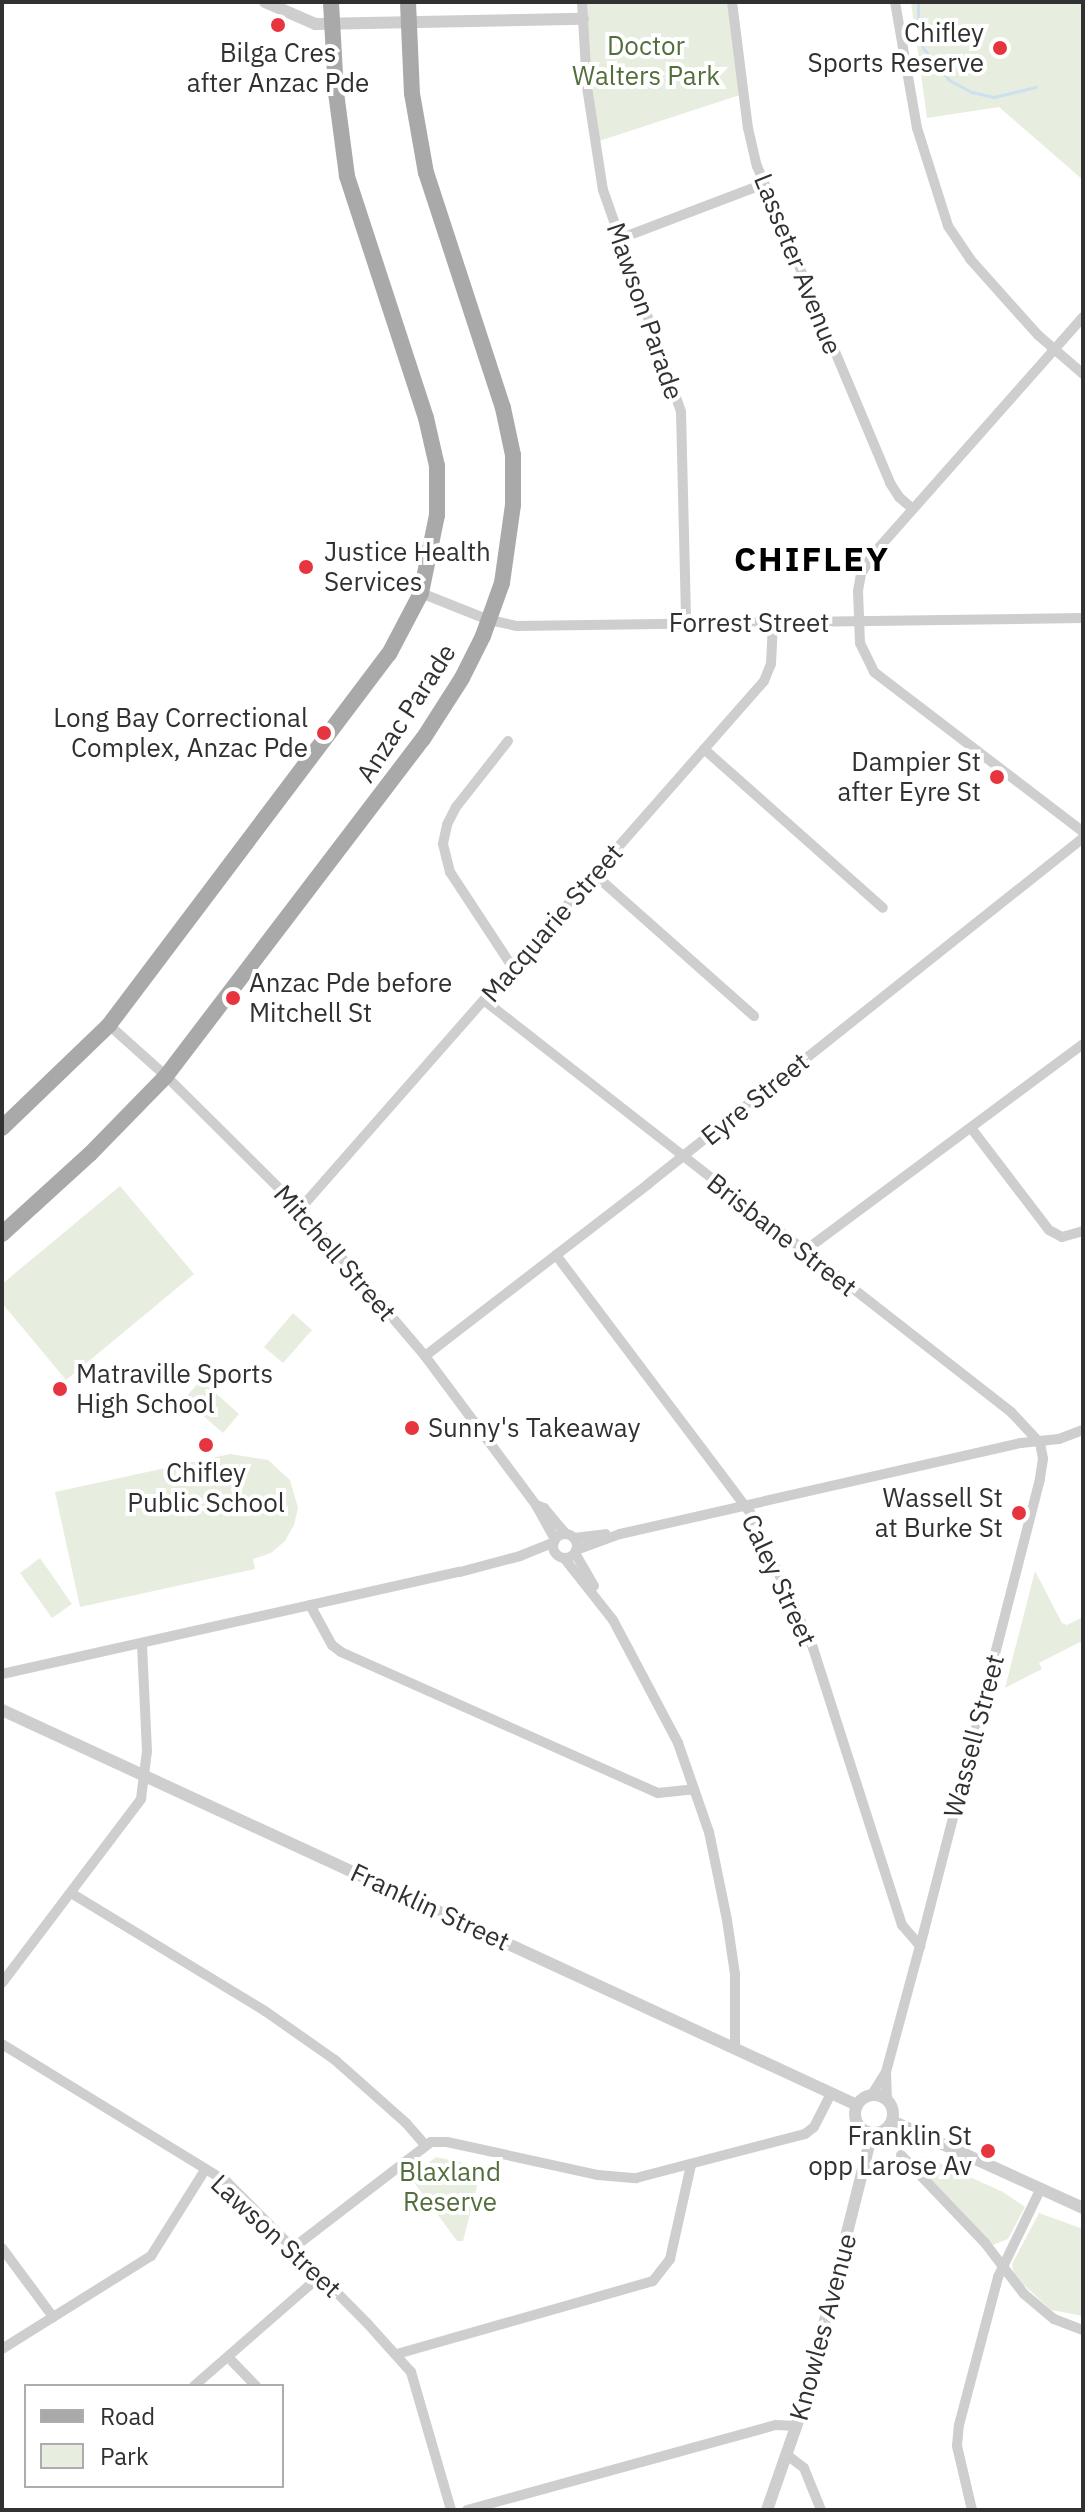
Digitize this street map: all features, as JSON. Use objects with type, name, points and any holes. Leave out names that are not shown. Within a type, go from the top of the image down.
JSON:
[{"type":"main road","name":"Anzac Parade","points":[[2,1128],[109,1025],[380,666],[421,593],[437,515],[437,466],[426,418],[347,176],[331,2]]},
{"type":"main road","name":"Anzac Parade","points":[[2,1234],[90,1154],[166,1076],[423,739],[462,678],[489,620],[507,563],[513,505],[513,455],[499,395],[426,173],[416,123],[408,2]]},
{"type":"street","points":[[265,2],[306,22],[331,25],[583,19]]},
{"type":"street","name":"Mawson Parade","points":[[582,2],[594,153],[619,239],[681,412],[686,623]]},
{"type":"street","name":"Lasseter Avenue","points":[[732,2],[748,128],[764,184],[890,483],[899,497],[913,509]]},
{"type":"street","points":[[895,2],[917,128],[948,226],[970,259],[1054,349],[1083,374]]},
{"type":"street","points":[[619,239],[764,184]]},
{"type":"street","points":[[1083,317],[864,568],[858,591],[862,651],[874,672],[1083,835]]},
{"type":"street","name":"Forrest Street","points":[[421,593],[489,620],[517,626],[1083,618]]},
{"type":"street","name":"Macquarie Street","points":[[300,1209],[764,681],[771,664],[773,623]]},
{"type":"street","points":[[508,741],[456,807],[447,825],[443,844],[450,872],[513,968]]},
{"type":"street","points":[[704,749],[883,908]]},
{"type":"street","name":"Eyre Street","points":[[425,1356],[683,1157],[1083,835]]},
{"type":"street","points":[[594,874],[754,1016]]},
{"type":"street","name":"Brisbane Street","points":[[485,1001],[1011,1412],[1040,1443]]},
{"type":"street","name":"Mitchell Street","points":[[109,1025],[166,1076],[300,1209],[425,1356],[536,1505],[544,1508],[601,1602],[678,1743],[709,1832],[727,1920],[735,1974],[735,2047]]},
{"type":"street","points":[[803,1252],[1083,1044]]},
{"type":"street","points":[[971,1128],[1049,1230],[1062,1237],[1083,1231]]},
{"type":"street","name":"Caley Street","points":[[556,1255],[746,1507],[808,1637],[902,1925],[920,1946]]},
{"type":"street","points":[[2,1674],[1021,1443],[1040,1443],[1083,1430]]},
{"type":"street","name":"Wassell Street","points":[[887,2100],[886,2072],[1040,1479],[1043,1459],[1040,1443]]},
{"type":"street","points":[[310,1605],[332,1645],[341,1652],[658,1793],[694,1789]]},
{"type":"street","points":[[2,1983],[141,1799],[146,1775],[142,1643]]},
{"type":"street","name":"Franklin Street","points":[[2,1710],[857,2105]]},
{"type":"street","points":[[71,1893],[277,2019],[335,2060],[406,2123],[425,2145]]},
{"type":"street","name":"Lawson Street","points":[[2,2044],[226,2181],[397,2354],[411,2372],[451,2510]]},
{"type":"street","name":"Wassell Street","points":[[872,2094],[886,2072]]},
{"type":"street","points":[[293,2248],[425,2145],[447,2142],[598,2175],[636,2178],[811,2132],[831,2094]]},
{"type":"street","points":[[872,2094],[887,2100],[893,2110],[892,2121],[882,2132],[872,2133],[857,2123],[857,2105],[872,2094]]},
{"type":"street","points":[[892,2121],[1083,2208]]},
{"type":"street","name":"Knowles Avenue","points":[[821,2510],[804,2468],[787,2455],[872,2133]]},
{"type":"street","points":[[901,2155],[985,2243],[1024,2294],[1054,2319],[1083,2330]]},
{"type":"street","points":[[397,2354],[653,2281],[670,2259],[691,2165]]},
{"type":"street","points":[[2,2349],[151,2256],[205,2170]]},
{"type":"street","points":[[972,2510],[957,2446],[959,2425],[1002,2269],[1041,2188]]},
{"type":"street","points":[[2,2248],[53,2317]]},
{"type":"street","points":[[196,2384],[319,2277]]},
{"type":"street","points":[[228,2357],[254,2384]]},
{"type":"street","points":[[467,2510],[776,2425],[797,2426]]},
{"type":"street","points":[[767,2510],[787,2455]]},
{"type":"green space","name":"Doctor Walters Park","points":[[582,2],[732,2],[743,94],[593,143]]},
{"type":"green space","name":"Chifley Sports Reserve","points":[[911,2],[1083,2],[1083,180],[999,107],[927,118]]},
{"type":"green space","points":[[120,1186],[194,1274],[66,1380],[2,1303],[2,1284]]},
{"type":"green space","points":[[293,1313],[312,1330],[283,1363],[264,1347]]},
{"type":"green space","points":[[201,1380],[239,1414],[223,1433],[184,1399]]},
{"type":"green space","points":[[230,1454],[268,1460],[290,1480],[298,1508],[294,1525],[285,1541],[271,1553],[253,1559],[255,1569],[80,1607],[55,1492]]},
{"type":"green space","points":[[40,1558],[72,1604],[52,1618],[20,1573]]},
{"type":"green space","points":[[1035,1571],[1062,1623],[1067,1625],[1083,1617],[1083,1647],[1080,1642],[1039,1663],[1042,1669],[1005,1688]]},
{"type":"green space","name":"Blaxland Reserve","points":[[436,2157],[482,2167],[463,2241],[457,2241],[410,2177]]},
{"type":"green space","points":[[926,2157],[1003,2192],[1025,2207],[1008,2239],[993,2245],[920,2168]]},
{"type":"green space","points":[[1039,2213],[1083,2229],[1083,2316],[1051,2310],[1014,2276],[1012,2264]]},
{"type":"waterway","points":[[918,2],[918,27],[923,48],[949,80],[972,92],[994,97],[1036,87]]},
{"type":"place","name":"Bilga Cres after Anzac Pde","points":[[278,25]]},
{"type":"place","name":"Chifley Sports Reserve","points":[[1000,48]]},
{"type":"place","name":"Justice Health Services","points":[[306,567]]},
{"type":"place","name":"Long Bay Correctional Complex, Anzac Pde","points":[[324,733]]},
{"type":"place","name":"Dampier St after Eyre St","points":[[997,777]]},
{"type":"place","name":"Anzac Pde before Mitchell St","points":[[233,998]]},
{"type":"place","name":"Matraville Sports High School","points":[[60,1389]]},
{"type":"place","name":"Sunny's Takeaway","points":[[412,1428]]},
{"type":"place","name":"Chifley Public School","points":[[206,1445]]},
{"type":"place","name":"Wassell St at Burke St","points":[[1019,1513]]},
{"type":"place","name":"Franklin St opp Larose Av","points":[[988,2151]]},
{"type":"district","name":"CHIFLEY","points":[[812,559]]}]
